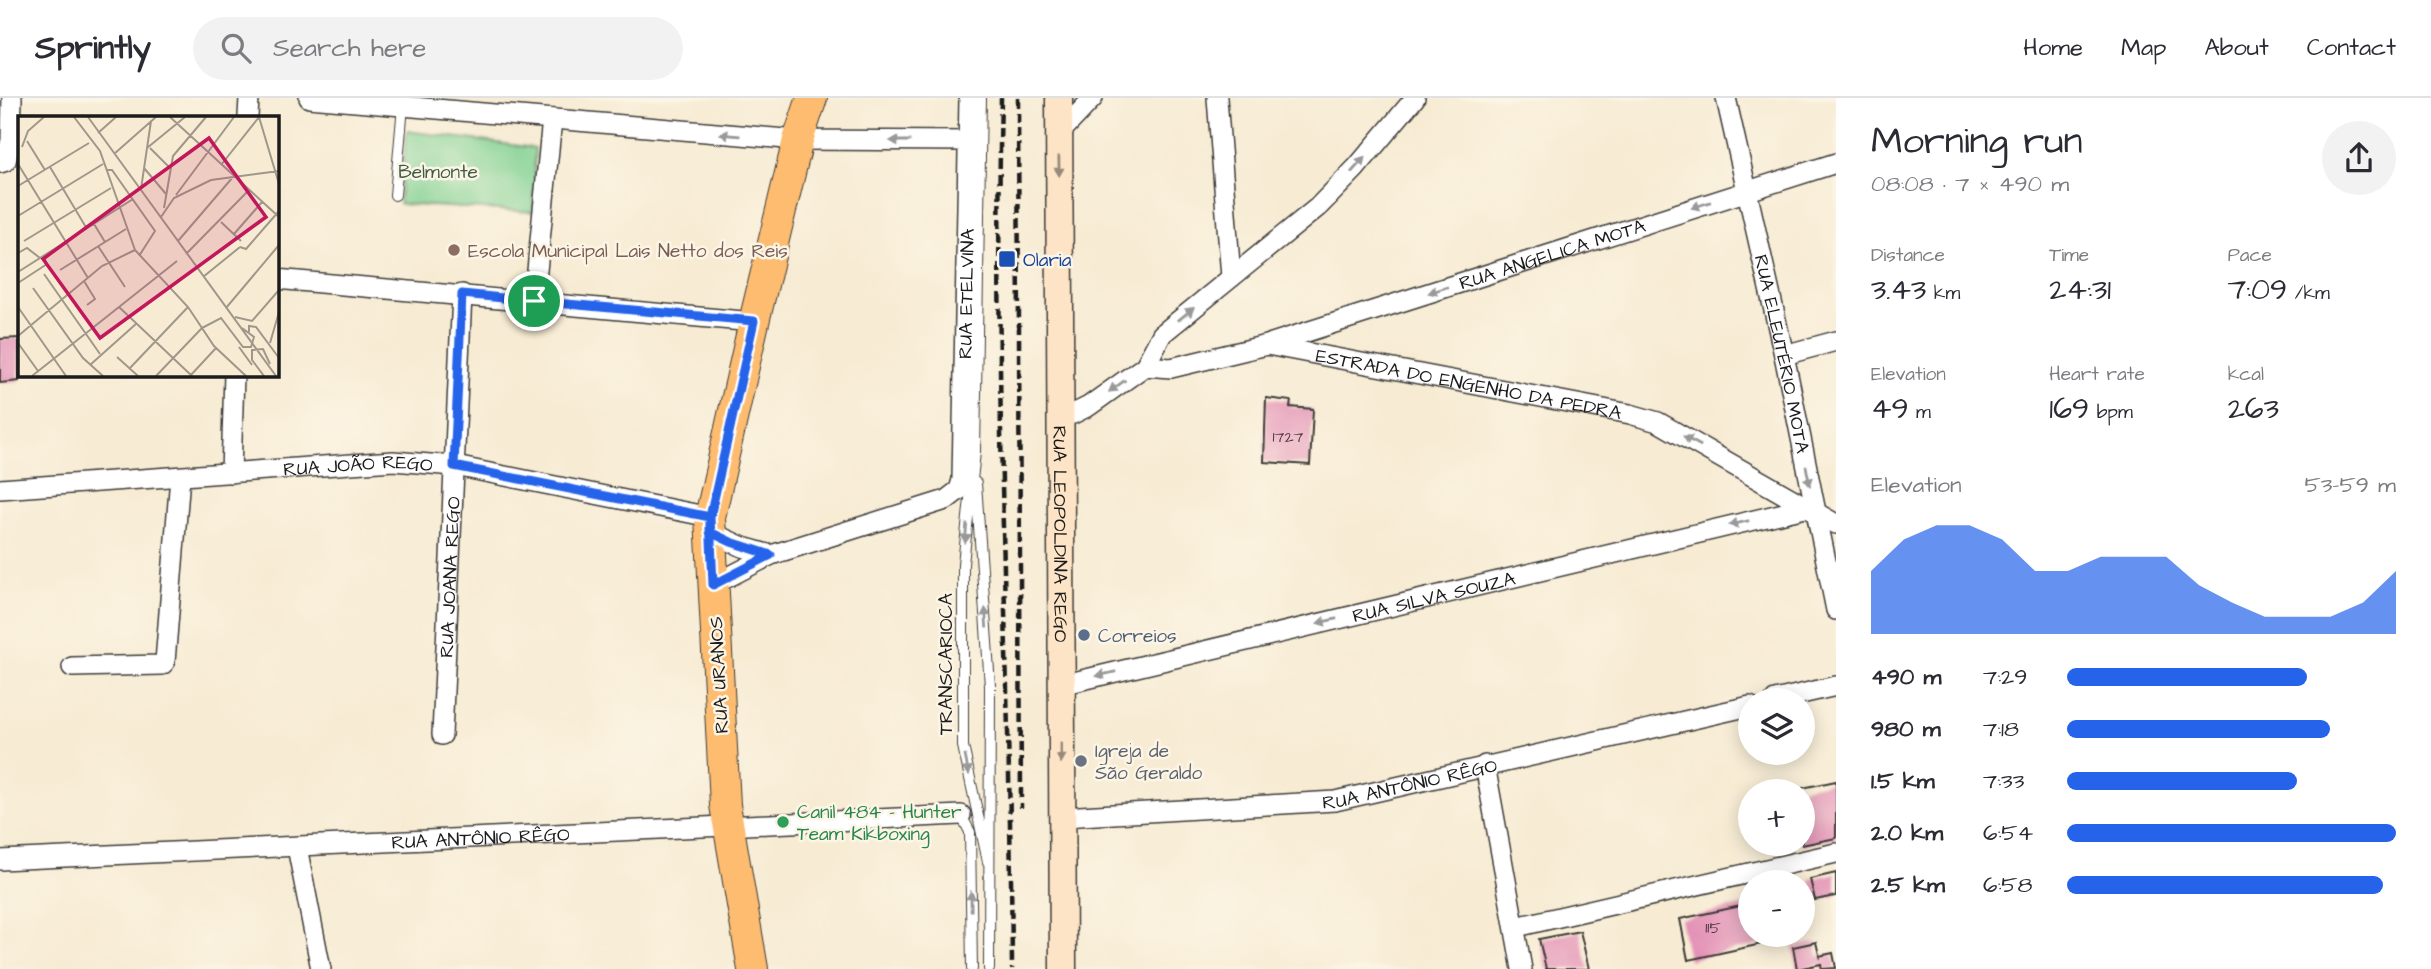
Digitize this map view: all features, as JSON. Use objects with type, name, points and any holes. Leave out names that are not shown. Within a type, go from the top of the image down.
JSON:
[{"type":"main road","name":"RUA URANOS","points":[[753,969],[728,826],[710,524],[754,321],[798,140],[812,98]]},
{"type":"main road","name":"RUA LEOPOLDINA REGO","points":[[1059,98],[1063,969]]},
{"type":"street","points":[[0,163],[6,161],[10,153],[12,98]]},
{"type":"street","points":[[248,116],[249,98]]},
{"type":"street","points":[[309,98],[403,106],[481,106],[552,119],[798,140],[969,142]]},
{"type":"street","name":"RUA ETELVINA","points":[[771,555],[946,500],[959,490],[962,480],[969,98]]},
{"type":"street","points":[[1059,134],[1093,98]]},
{"type":"street","points":[[1217,98],[1231,277]]},
{"type":"street","points":[[1393,98],[1397,120]]},
{"type":"street","points":[[1061,415],[1073,414],[1089,406],[1144,366],[1161,334],[1318,207],[1415,98]]},
{"type":"street","name":"RUA ELEUTÉRIO MOTA","points":[[1726,98],[1784,355],[1810,510],[1836,610]]},
{"type":"street","points":[[534,301],[552,119]]},
{"type":"street","name":"RUA ANGELICA MOTA","points":[[1267,345],[1836,163]]},
{"type":"street","points":[[278,279],[754,321]]},
{"type":"street","name":"RUA JOANA REGO","points":[[442,735],[462,294]]},
{"type":"street","points":[[1784,355],[1836,341]]},
{"type":"street","name":"ESTRADA DO ENGENHO DA PEDRA","points":[[1144,366],[1171,368],[1267,345],[1630,414],[1658,422],[1836,524]]},
{"type":"street","points":[[231,473],[234,376]]},
{"type":"street","name":"RUA JOÃO REGO","points":[[0,489],[393,461],[454,466],[710,524],[731,542],[771,555]]},
{"type":"street","points":[[72,667],[162,665],[165,662],[180,477]]},
{"type":"street","name":"RUA SILVA SOUZA","points":[[1061,685],[1810,510]]},
{"type":"street","points":[[713,585],[771,555]]},
{"type":"street","points":[[1815,691],[1836,686]]},
{"type":"street","name":"RUA ANTÔNIO RÊGO","points":[[1062,817],[1335,802],[1485,765],[1738,709]]},
{"type":"street","points":[[1485,765],[1522,969]]},
{"type":"street","name":"RUA ANTÔNIO RÊGO","points":[[0,860],[961,815]]},
{"type":"street","points":[[297,847],[321,969]]},
{"type":"street","points":[[1516,927],[1836,853]]},
{"type":"lane","name":"TRANSCARIOCA","points":[[981,98],[974,465],[990,686],[989,969]]},
{"type":"lane","points":[[395,195],[403,106]]},
{"type":"lane","name":"TRANSCARIOCA","points":[[974,465],[963,564],[962,746],[988,862]]},
{"type":"lane","points":[[961,815],[970,832],[972,969]]},
{"type":"green space","name":"Belmonte","points":[[407,131],[535,148],[533,212],[399,204]]},
{"type":"building","points":[[18,338],[19,381],[0,383],[0,339]]},
{"type":"building","points":[[1266,398],[1291,401],[1290,407],[1313,409],[1310,465],[1264,462]]},
{"type":"building","points":[[1836,781],[1836,838],[1815,842],[1815,785]]},
{"type":"building","points":[[1836,873],[1836,896],[1815,900],[1815,878]]},
{"type":"building","points":[[1738,907],[1738,947],[1748,947],[1688,960],[1680,919]]},
{"type":"building","points":[[1580,931],[1589,969],[1546,969],[1539,939]]},
{"type":"building","points":[[1815,942],[1819,956],[1833,953],[1836,968],[1822,969],[1821,964],[1797,969],[1793,947],[1815,947]]},
{"type":"railway","points":[[1001,98],[999,316],[1012,969]]},
{"type":"railway","points":[[1018,98],[1021,808]]},
{"type":"place","name":"Escola Municipal Lais Netto dos Reis","points":[[454,250]]},
{"type":"place","name":"Olaria","points":[[1007,259]]},
{"type":"place","name":"Correios","points":[[1084,635]]},
{"type":"place","name":"Igreja de São Geraldo","points":[[1081,761]]},
{"type":"place","name":"Canil 484 - Hunter Team Kikboxing","points":[[783,822]]},
{"type":"route","points":[[534,301],[462,294],[454,466],[710,517],[710,532],[743,547],[771,555],[713,585],[710,532],[710,517],[754,321],[534,301]]}]
